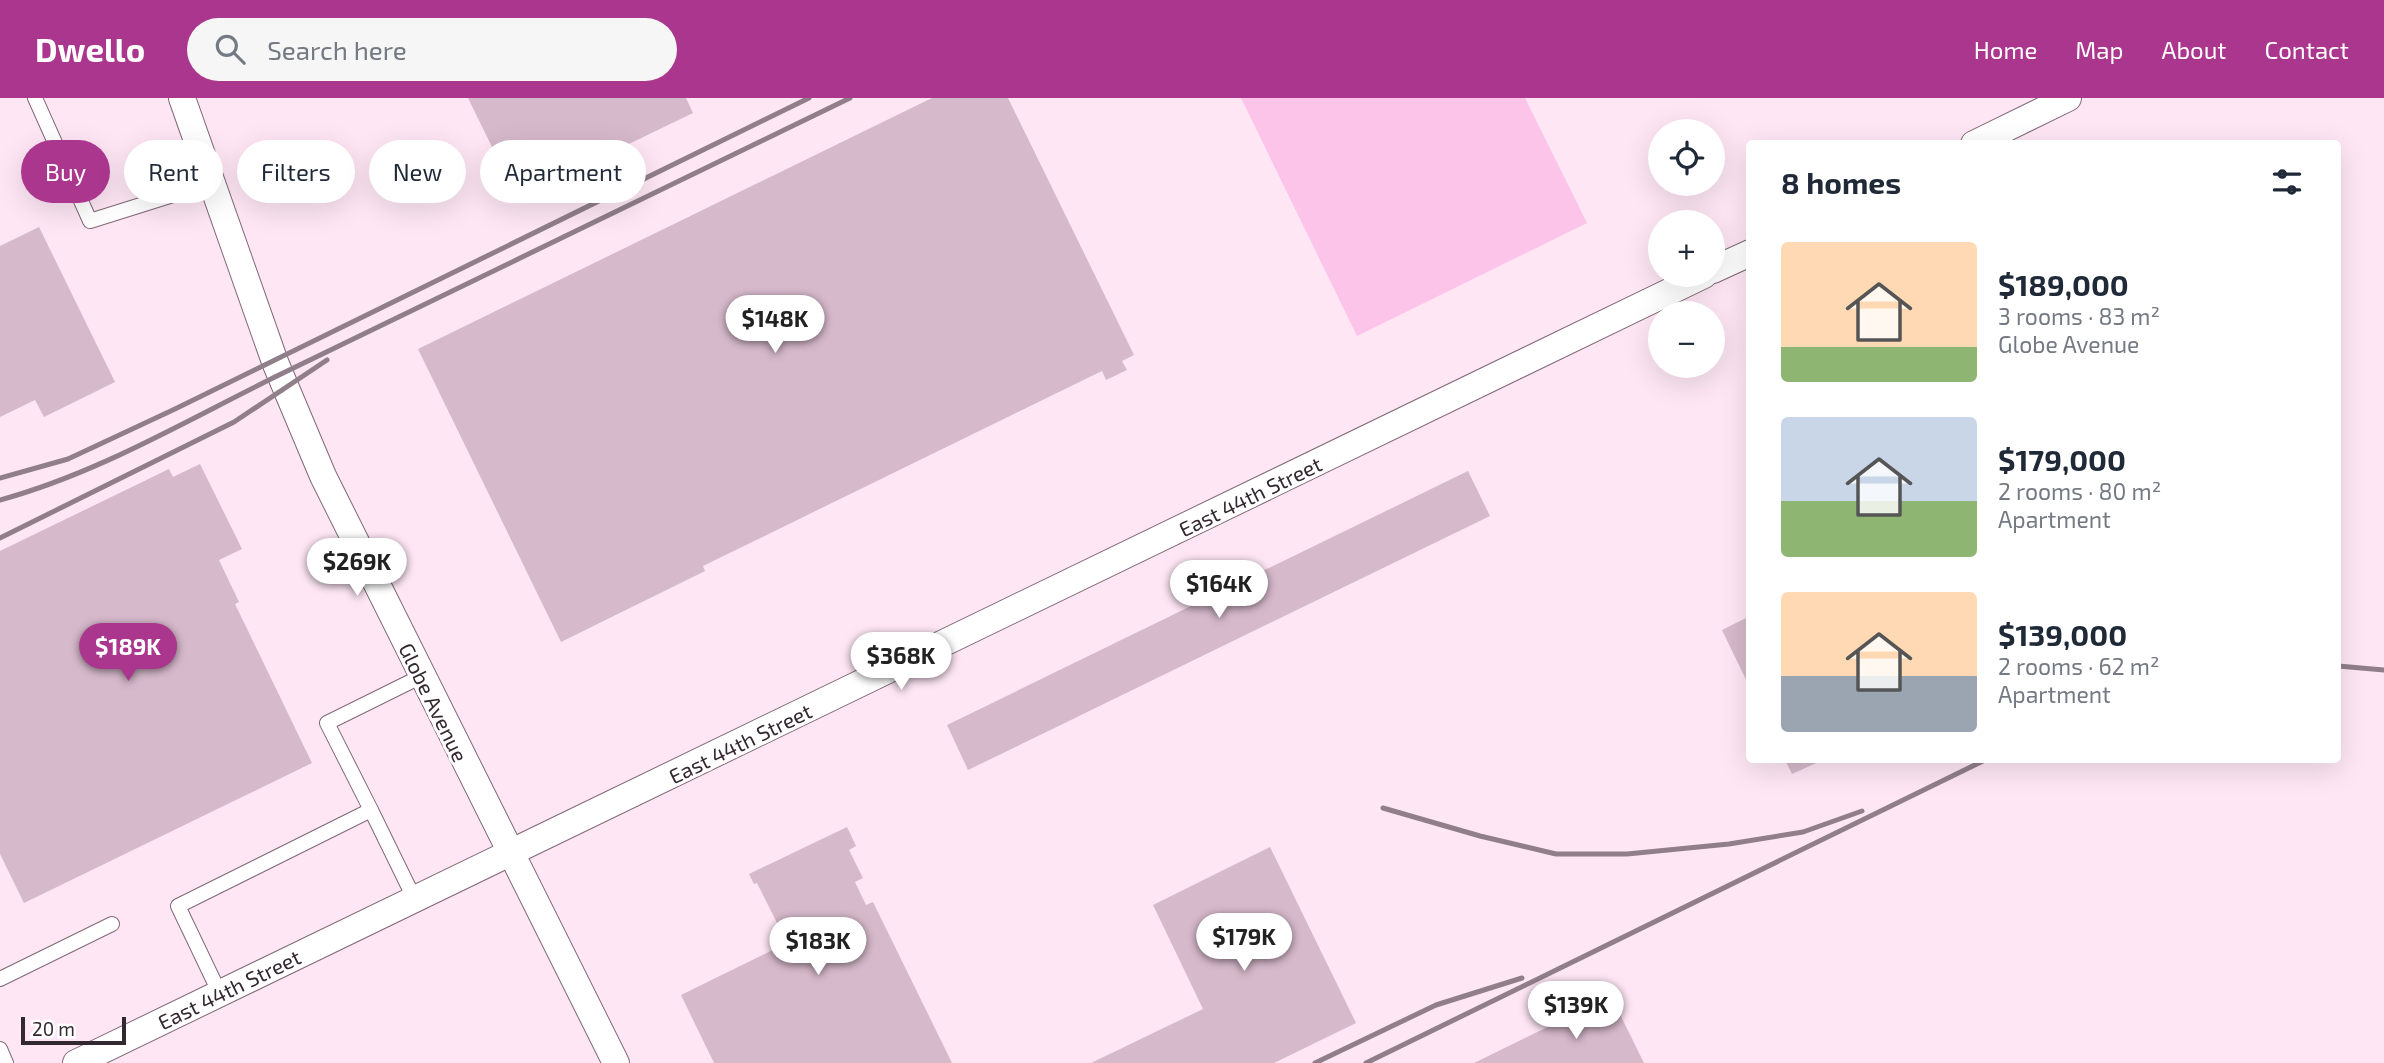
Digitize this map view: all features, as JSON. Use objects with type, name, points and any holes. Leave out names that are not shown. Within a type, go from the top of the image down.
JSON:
[{"type":"street","name":"Globe Avenue","points":[[182,98],[196,140]]},
{"type":"street","points":[[1982,140],[2068,98]]},
{"type":"street","name":"Globe Avenue","points":[[218,203],[275,362],[323,476],[509,855],[616,1063]]},
{"type":"street","points":[[1725,265],[1746,255]]},
{"type":"street","name":"East 44th Street","points":[[76,1063],[1679,287]]},
{"type":"lane","points":[[35,98],[90,222],[149,203]]},
{"type":"lane","points":[[415,900],[327,723],[422,676]]},
{"type":"lane","points":[[220,994],[178,906],[371,810]]},
{"type":"lane","points":[[0,979],[112,924]]},
{"type":"lane","points":[[0,1049],[6,1063]]},
{"type":"shaded area","points":[[1241,98],[1525,98],[1587,223],[1357,336]]},
{"type":"building","points":[[468,98],[686,98],[693,113],[637,140],[489,140]]},
{"type":"building","points":[[932,98],[1008,98],[1134,355],[1122,361],[1127,370],[1106,380],[1102,371],[703,566],[705,571],[561,642],[418,349]]},
{"type":"building","points":[[39,227],[115,382],[44,417],[35,400],[0,417],[0,246]]},
{"type":"building","points":[[200,464],[242,549],[219,560],[239,602],[235,604],[312,763],[24,903],[0,854],[0,551],[169,469],[173,477]]},
{"type":"building","points":[[1468,471],[1490,516],[968,770],[947,725]]},
{"type":"building","points":[[1746,618],[1746,680],[1722,630]]},
{"type":"building","points":[[1786,763],[1816,763],[1792,774]]},
{"type":"building","points":[[847,827],[856,846],[849,850],[863,878],[855,882],[866,905],[873,902],[952,1063],[714,1063],[681,995],[787,943],[757,883],[754,884],[749,874]]},
{"type":"building","points":[[1270,847],[1356,1023],[1274,1063],[1091,1063],[1203,1009],[1153,905]]},
{"type":"building","points":[[1611,996],[1644,1063],[1474,1063]]},
{"type":"railway","points":[[0,478],[68,459],[175,409],[809,98]]},
{"type":"railway","points":[[0,500],[37,489],[142,444],[850,98]]},
{"type":"railway","points":[[0,538],[234,422],[327,360]]},
{"type":"railway","points":[[2341,666],[2384,670]]},
{"type":"railway","points":[[1366,1063],[1979,763]]},
{"type":"railway","points":[[1383,808],[1480,836],[1556,854],[1627,854],[1729,844],[1803,832],[1862,811]]},
{"type":"railway","points":[[1315,1063],[1436,1005],[1522,978]]}]
